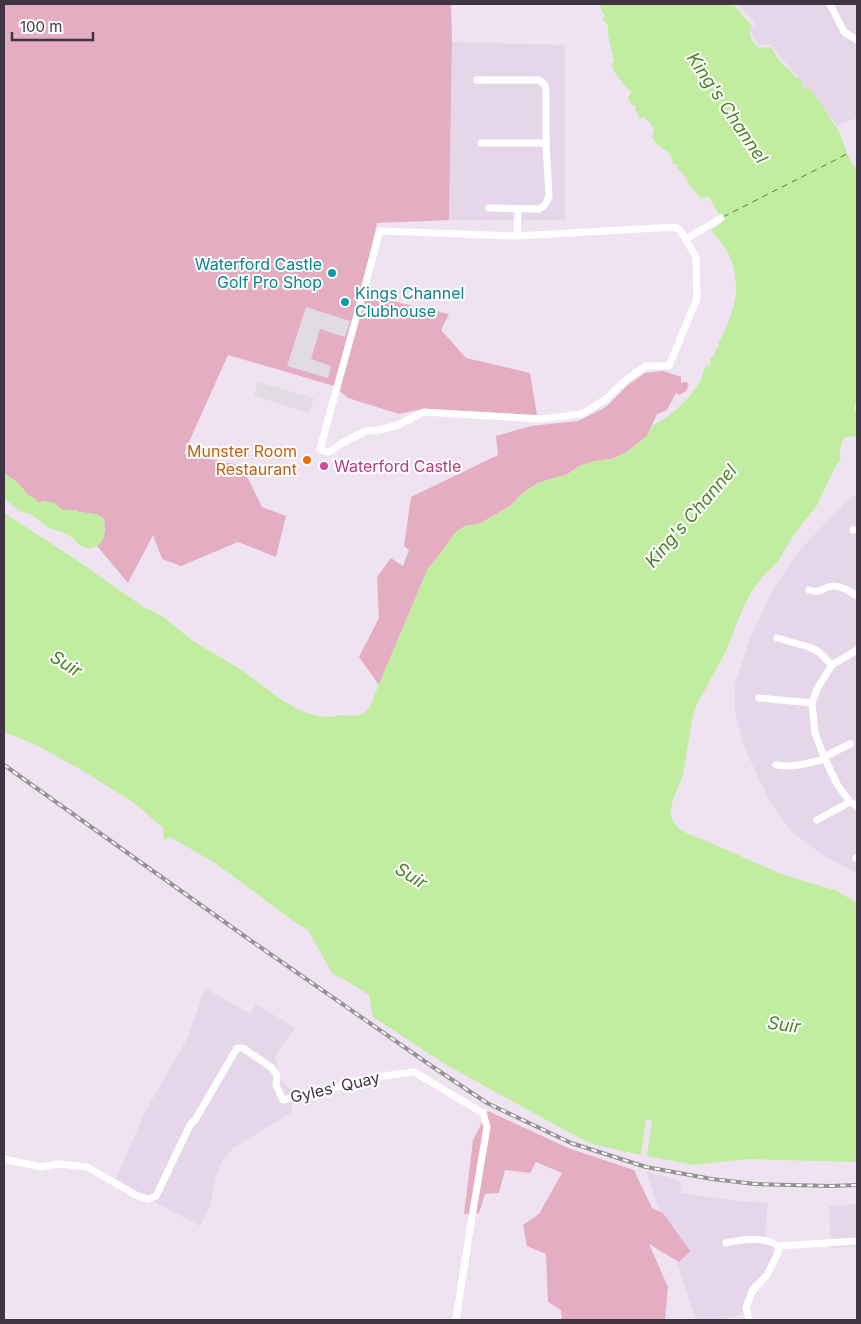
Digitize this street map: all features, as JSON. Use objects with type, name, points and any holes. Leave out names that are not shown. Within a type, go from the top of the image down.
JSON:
[{"type":"street","points":[[830,4],[844,32],[857,40]]},
{"type":"street","points":[[477,80],[533,79],[539,80],[545,85],[547,202],[544,207],[539,209],[489,208]]},
{"type":"street","points":[[481,143],[546,143]]},
{"type":"street","points":[[517,236],[518,209]]},
{"type":"street","points":[[686,239],[721,218]]},
{"type":"street","points":[[672,226],[678,227],[686,239],[697,260],[697,298],[669,366],[646,366],[627,379],[606,399],[582,414],[540,419],[424,412],[398,425],[366,431],[331,451],[326,452],[320,449],[380,232],[517,236],[672,226]]},
{"type":"street","points":[[809,590],[818,592],[832,586],[838,586],[857,596]]},
{"type":"street","points":[[777,638],[819,652],[832,665]]},
{"type":"street","points":[[857,650],[832,665],[812,702],[814,733],[824,758],[837,784],[850,802],[857,806]]},
{"type":"street","points":[[759,698],[812,702]]},
{"type":"street","points":[[776,764],[787,767],[824,758],[850,744]]},
{"type":"street","points":[[817,820],[850,802]]},
{"type":"street","name":"Gyles' Quay","points":[[4,1159],[41,1167],[60,1164],[87,1167],[138,1196],[148,1199],[156,1196],[190,1125],[195,1120],[237,1048],[243,1048],[272,1068],[277,1074],[276,1085],[283,1100],[383,1076],[414,1072],[482,1113],[487,1127],[456,1320]]},
{"type":"street","points":[[726,1242],[749,1238],[770,1241],[779,1246],[857,1241]]},
{"type":"street","points":[[748,1320],[746,1308],[752,1291],[767,1275],[777,1255],[779,1246]]},
{"type":"shaded area","points":[[4,4],[451,4],[449,220],[377,223],[361,291],[365,295],[449,314],[441,330],[466,358],[530,373],[537,415],[422,409],[399,414],[348,398],[334,386],[228,355],[184,453],[242,466],[262,507],[286,516],[276,557],[238,542],[181,566],[162,559],[153,535],[128,583],[97,546],[105,530],[104,519],[96,514],[75,510],[66,511],[43,501],[37,502],[19,484],[4,473]]},
{"type":"shaded area","points":[[738,4],[857,4],[857,118],[837,125],[771,45],[758,44],[749,29],[756,24]]},
{"type":"shaded area","points":[[452,42],[565,45],[565,220],[449,220]]},
{"type":"shaded area","points":[[306,307],[350,321],[345,337],[320,329],[311,359],[331,366],[328,378],[287,366]]},
{"type":"shaded area","points":[[663,371],[681,377],[681,383],[686,382],[689,384],[686,391],[680,395],[676,393],[667,410],[657,414],[647,436],[627,452],[612,459],[595,461],[579,466],[568,474],[538,483],[523,493],[510,506],[479,524],[465,526],[455,533],[428,568],[379,685],[359,657],[379,618],[377,577],[391,558],[403,566],[409,550],[404,546],[411,497],[498,455],[496,436],[531,426],[578,421],[606,407],[628,385],[645,373]]},
{"type":"shaded area","points":[[258,382],[314,398],[309,413],[254,396]]},
{"type":"shaded area","points":[[857,495],[857,873],[824,856],[792,832],[770,802],[744,747],[735,712],[735,685],[750,638],[775,586],[800,550],[851,497]]},
{"type":"shaded area","points":[[205,988],[250,1014],[256,1004],[295,1028],[275,1056],[282,1082],[294,1091],[291,1113],[233,1148],[221,1163],[215,1179],[211,1205],[200,1226],[115,1181],[145,1112],[188,1037]]},
{"type":"shaded area","points":[[488,1111],[568,1148],[634,1170],[652,1208],[663,1213],[690,1251],[679,1262],[649,1244],[668,1287],[665,1320],[562,1320],[561,1310],[548,1302],[546,1254],[527,1246],[523,1225],[539,1214],[562,1173],[536,1162],[530,1173],[505,1170],[499,1193],[485,1194],[479,1213],[464,1214],[473,1140]]},
{"type":"shaded area","points":[[646,1171],[680,1181],[681,1193],[768,1203],[765,1237],[781,1242],[780,1255],[754,1293],[750,1302],[750,1312],[720,1320],[696,1320]]},
{"type":"shaded area","points":[[857,1204],[857,1246],[831,1248],[829,1206]]},
{"type":"water","points":[[600,4],[733,4],[752,26],[749,31],[755,44],[759,48],[771,47],[783,65],[803,82],[802,87],[809,88],[816,96],[838,130],[848,157],[857,169],[857,397],[854,409],[857,413],[857,436],[845,437],[840,448],[841,459],[835,467],[816,507],[795,533],[778,561],[763,576],[743,608],[725,653],[693,715],[683,775],[670,812],[673,821],[680,830],[781,874],[837,891],[857,903],[857,1162],[747,1159],[694,1165],[647,1156],[652,1120],[646,1119],[641,1155],[592,1144],[570,1133],[445,1064],[373,1017],[369,995],[332,973],[308,930],[215,863],[170,837],[164,840],[163,828],[133,802],[36,745],[4,732],[4,513],[75,559],[145,608],[163,617],[189,638],[249,675],[293,706],[318,716],[357,716],[369,708],[428,568],[455,533],[465,526],[479,524],[510,506],[523,493],[538,483],[568,474],[579,466],[595,461],[612,459],[627,452],[647,436],[653,425],[676,410],[690,396],[701,380],[706,365],[711,366],[709,360],[719,347],[718,344],[735,302],[736,280],[731,259],[711,230],[723,222],[707,196],[702,199],[700,197],[688,184],[684,174],[678,170],[677,164],[673,164],[670,154],[655,142],[652,137],[654,129],[650,123],[643,117],[639,119],[635,111],[636,106],[631,104],[628,98],[631,92],[611,64],[614,61],[608,35],[608,25],[603,20],[605,15],[602,13]]},
{"type":"water","points":[[4,473],[19,484],[37,502],[55,503],[62,510],[75,510],[96,514],[104,519],[104,533],[100,544],[91,548],[84,547],[66,534],[50,528],[34,516],[15,508],[4,498]]},
{"type":"ferry route","points":[[723,217],[847,154]]},
{"type":"railway","points":[[4,765],[250,940],[487,1103],[571,1143],[646,1167],[712,1179],[755,1184],[857,1185]]},
{"type":"place","name":"Waterford Castle Golf Pro Shop","points":[[332,273]]},
{"type":"place","name":"Kings Channel Clubhouse","points":[[345,302]]},
{"type":"place","name":"Munster Room Restaurant","points":[[307,460]]},
{"type":"place","name":"Waterford Castle","points":[[324,466]]},
{"type":"water label","name":"King's Channel","points":[[727,108]]},
{"type":"water label","name":"King's Channel","points":[[691,516]]},
{"type":"water label","name":"Suir","points":[[66,664]]},
{"type":"water label","name":"Suir","points":[[411,876]]},
{"type":"water label","name":"Suir","points":[[784,1025]]}]
